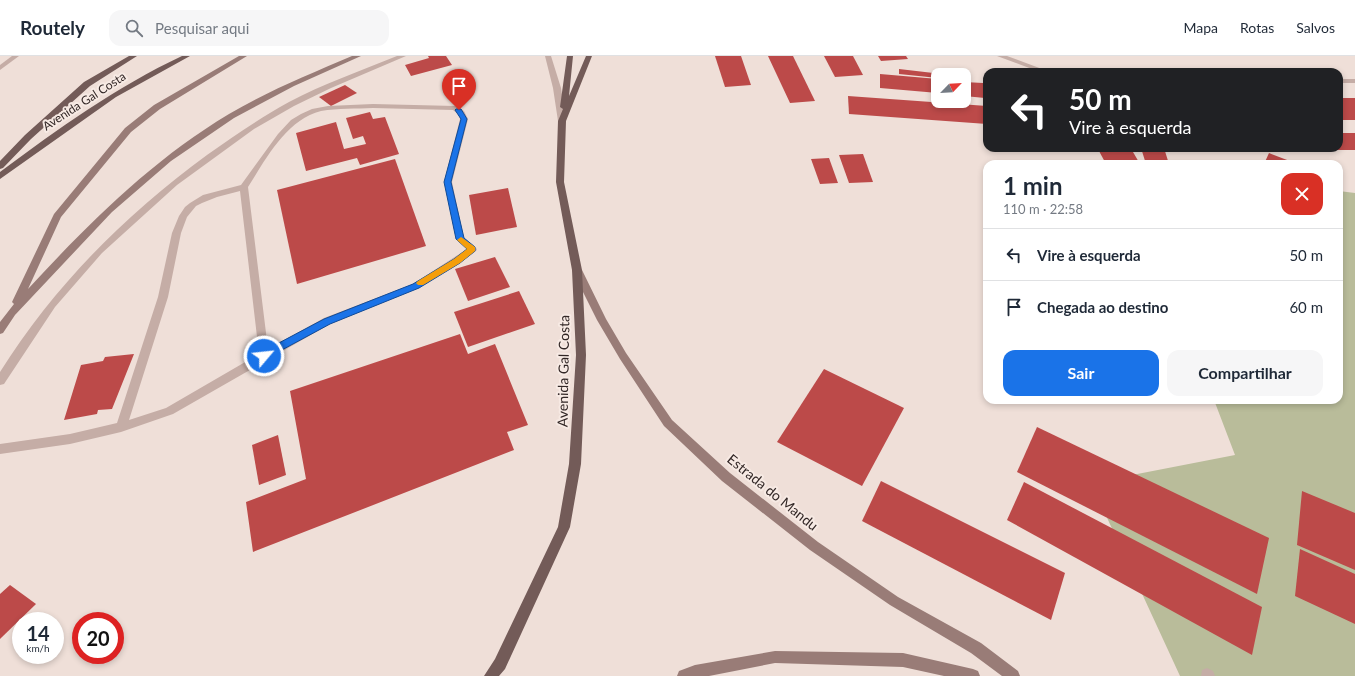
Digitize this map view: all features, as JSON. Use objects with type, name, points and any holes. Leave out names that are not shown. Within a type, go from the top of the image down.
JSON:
[{"type":"main road","points":[[0,166],[28,137],[87,84],[134,56]]},
{"type":"main road","name":"Avenida Gal Costa","points":[[0,176],[88,112],[133,84],[187,56]]},
{"type":"main road","points":[[0,330],[12,312],[57,216],[128,130],[157,107],[244,56]]},
{"type":"main road","points":[[12,312],[109,210],[168,159],[231,116],[291,84],[358,56]]},
{"type":"main road","points":[[562,120],[570,56]]},
{"type":"main road","name":"Avenida Gal Costa","points":[[491,676],[500,664],[564,528],[575,464],[581,355],[577,270],[560,182],[562,120],[589,56]]},
{"type":"main road","name":"Estrada do Mandu","points":[[577,270],[602,320],[623,356],[668,423],[726,477],[814,546],[894,601],[976,648],[1013,676]]},
{"type":"main road","points":[[684,676],[695,672],[775,657],[903,660],[973,676]]},
{"type":"street","points":[[0,68],[16,56]]},
{"type":"street","points":[[0,381],[52,305],[99,252],[174,183],[250,127],[291,104],[335,83],[403,56]]},
{"type":"street","points":[[548,56],[557,88],[562,120]]},
{"type":"street","points":[[1000,56],[1035,68]]},
{"type":"street","points":[[1343,81],[1355,81]]},
{"type":"street","points":[[0,450],[70,439],[121,427],[169,411],[327,321],[416,286],[457,261],[473,249],[460,239],[448,182],[464,119],[459,110],[451,108],[353,107],[321,109],[305,115],[294,122],[260,162],[244,187],[264,356]]},
{"type":"street","points":[[121,427],[168,278],[180,220],[189,207],[200,201],[244,187]]},
{"type":"green space","points":[[1343,192],[1355,193],[1355,676],[1180,676],[1091,483],[1235,455],[1216,404],[1343,404]]},
{"type":"building","points":[[428,56],[446,56],[452,65],[411,76],[405,65],[429,58]]},
{"type":"building","points":[[715,56],[741,56],[751,85],[725,87]]},
{"type":"building","points":[[768,56],[793,56],[815,101],[790,103]]},
{"type":"building","points":[[824,56],[853,56],[863,75],[835,77]]},
{"type":"building","points":[[878,56],[906,56],[908,59],[881,61]]},
{"type":"building","points":[[899,69],[931,73],[931,77],[899,74]]},
{"type":"building","points":[[880,74],[931,78],[931,92],[880,88]]},
{"type":"building","points":[[971,82],[983,83],[983,98],[971,97]]},
{"type":"building","points":[[345,85],[357,93],[331,106],[319,97]]},
{"type":"building","points":[[848,96],[931,102],[931,108],[971,108],[971,105],[983,106],[983,124],[849,114]]},
{"type":"building","points":[[1343,98],[1355,98],[1355,120],[1343,120]]},
{"type":"building","points":[[370,112],[373,119],[385,117],[399,154],[360,165],[357,158],[306,171],[296,133],[336,122],[344,149],[366,144],[363,136],[353,139],[346,118]]},
{"type":"building","points":[[1343,133],[1355,133],[1355,150],[1343,150]]},
{"type":"building","points":[[1100,152],[1133,152],[1138,160],[1104,160]]},
{"type":"building","points":[[1142,152],[1165,152],[1168,160],[1145,160]]},
{"type":"building","points":[[1269,153],[1287,160],[1266,160]]},
{"type":"building","points":[[863,154],[873,182],[849,183],[839,155]]},
{"type":"building","points":[[829,158],[838,183],[820,184],[811,159]]},
{"type":"building","points":[[395,159],[426,246],[297,284],[277,190]]},
{"type":"building","points":[[508,188],[517,227],[476,235],[469,195]]},
{"type":"building","points":[[495,257],[510,287],[468,301],[455,269]]},
{"type":"building","points":[[519,291],[535,324],[468,347],[454,312]]},
{"type":"building","points":[[460,334],[468,354],[495,344],[528,425],[507,432],[514,450],[253,552],[246,502],[306,479],[290,391]]},
{"type":"building","points":[[134,354],[112,409],[98,410],[97,414],[64,420],[81,365],[103,361],[105,357]]},
{"type":"building","points":[[824,369],[904,408],[862,486],[777,442]]},
{"type":"building","points":[[1037,427],[1269,538],[1257,594],[1017,472]]},
{"type":"building","points":[[278,435],[286,475],[259,485],[252,445]]},
{"type":"building","points":[[881,481],[1065,573],[1051,620],[862,521]]},
{"type":"building","points":[[1024,482],[1262,607],[1252,655],[1007,520]]},
{"type":"building","points":[[1302,491],[1355,513],[1355,570],[1297,545]]},
{"type":"building","points":[[1300,549],[1355,574],[1355,624],[1295,596]]},
{"type":"building","points":[[10,585],[36,604],[28,612],[12,612],[12,627],[0,639],[0,594]]},
{"type":"slow traffic","points":[[420,283],[457,261],[473,249],[461,240]]},
{"type":"route","points":[[264,356],[327,321],[416,286],[457,261],[473,249],[460,239],[448,182],[464,119],[459,110]]}]
